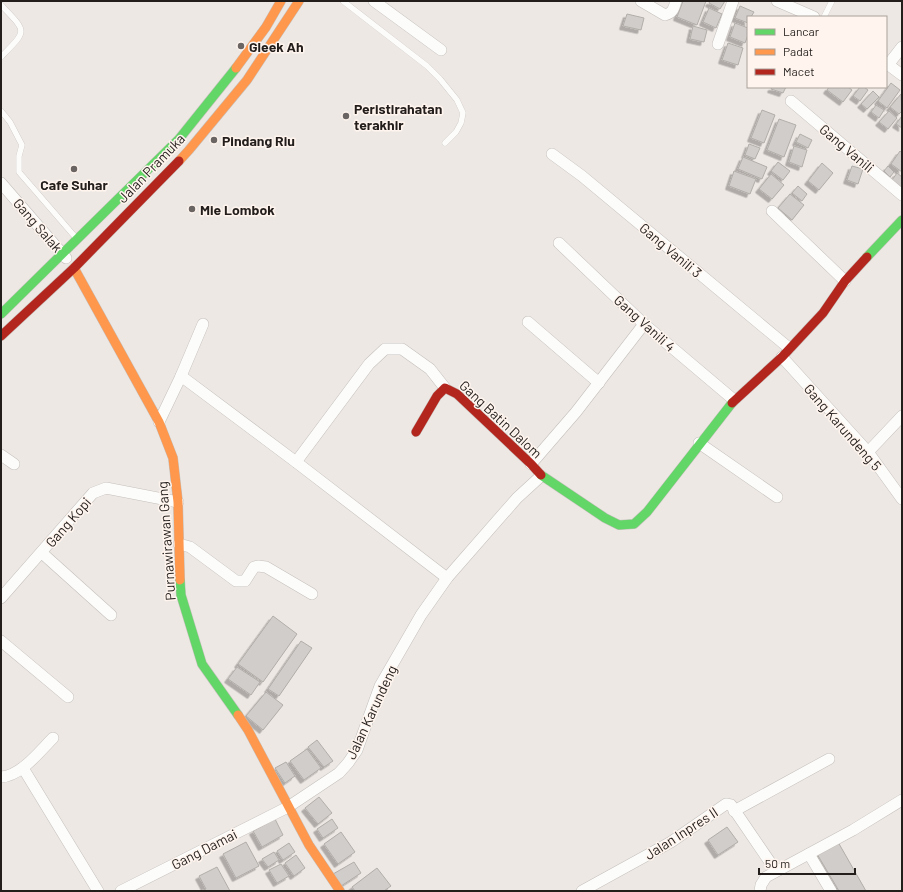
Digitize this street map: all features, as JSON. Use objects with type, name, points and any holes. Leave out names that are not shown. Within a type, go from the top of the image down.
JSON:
[{"type":"street","name":"Jalan Pramuka","points":[[1,314],[78,240],[178,139],[234,71],[266,27],[280,1]]},
{"type":"street","name":"Jalan Pramuka","points":[[1,336],[74,268],[189,150],[247,80],[299,1]]},
{"type":"street","points":[[374,1],[441,50]]},
{"type":"street","points":[[641,1],[665,15],[670,14],[676,1]]},
{"type":"street","points":[[718,44],[733,1]]},
{"type":"street","points":[[777,1],[791,13],[808,16]]},
{"type":"street","points":[[902,46],[887,64],[902,76]]},
{"type":"street","points":[[234,71],[247,80]]},
{"type":"street","name":"Gang Vanili","points":[[791,102],[902,194]]},
{"type":"street","name":"Gang Vanili 3","points":[[552,154],[582,176],[786,353]]},
{"type":"street","name":"Gang Salak","points":[[1,183],[74,268]]},
{"type":"street","points":[[772,210],[845,281]]},
{"type":"street","name":"Gang Batin Dalom","points":[[416,432],[437,396],[445,388],[457,394],[531,464],[541,476],[605,518],[619,525],[634,524],[647,512],[699,443],[734,400],[786,353],[823,313],[845,281],[902,220]]},
{"type":"street","name":"Gang Vanili 4","points":[[559,243],[644,324],[734,400]]},
{"type":"street","name":"Purnawirawan Gang","points":[[74,268],[159,422],[173,458],[178,502],[182,595],[202,664],[248,730],[309,845],[340,891]]},
{"type":"street","points":[[528,322],[599,383]]},
{"type":"street","points":[[159,422],[181,376],[203,324]]},
{"type":"street","points":[[531,464],[576,412],[644,324]]},
{"type":"street","points":[[296,462],[369,364],[385,349],[402,349],[430,369],[445,388]]},
{"type":"street","name":"Gang Karundeng 5","points":[[786,353],[868,452],[902,499]]},
{"type":"street","points":[[181,376],[447,578]]},
{"type":"street","points":[[868,452],[902,416]]},
{"type":"street","points":[[699,443],[777,497]]},
{"type":"street","points":[[1,455],[14,464]]},
{"type":"street","name":"Jalan Karundeng","points":[[288,806],[340,774],[357,750],[380,686],[421,615],[447,578],[517,498],[541,476]]},
{"type":"street","name":"Gang Kopi","points":[[1,598],[93,493],[106,488],[178,502]]},
{"type":"street","points":[[179,544],[190,547],[236,581],[245,581],[254,567],[262,566],[312,594]]},
{"type":"street","points":[[42,553],[111,615]]},
{"type":"street","points":[[1,641],[68,697]]},
{"type":"street","points":[[1,778],[23,768],[54,738]]},
{"type":"street","points":[[734,811],[829,759]]},
{"type":"street","points":[[23,768],[98,891]]},
{"type":"street","points":[[760,891],[761,885],[766,877],[810,854],[902,800]]},
{"type":"street","name":"Jalan Inpres II","points":[[584,891],[672,842],[724,804],[728,804],[734,811],[776,871]]},
{"type":"street","name":"Gang Damai","points":[[121,891],[288,806]]},
{"type":"street","points":[[810,854],[831,891]]},
{"type":"lane","points":[[343,1],[427,66],[440,78],[457,100],[464,113],[461,123],[456,132],[444,143]]},
{"type":"lane","points":[[824,16],[832,1]]},
{"type":"lane","points":[[1,5],[19,24],[21,30],[21,37],[1,57]]},
{"type":"lane","points":[[1,112],[10,122],[22,144],[19,156],[19,172],[78,240]]},
{"type":"building","points":[[683,1],[706,1],[697,25],[677,17]]},
{"type":"building","points":[[710,1],[725,1],[720,9],[709,3]]},
{"type":"building","points":[[740,6],[754,12],[752,16],[747,16],[747,23],[735,18]]},
{"type":"building","points":[[709,8],[722,14],[716,28],[703,22]]},
{"type":"building","points":[[627,14],[644,18],[641,30],[623,26]]},
{"type":"building","points":[[735,23],[747,28],[747,38],[745,43],[730,37]]},
{"type":"building","points":[[693,26],[707,30],[704,42],[690,39]]},
{"type":"building","points":[[728,43],[743,48],[738,65],[722,60]]},
{"type":"building","points":[[891,83],[900,90],[887,108],[878,101]]},
{"type":"building","points":[[772,88],[786,88],[783,93]]},
{"type":"building","points":[[828,88],[849,88],[852,90],[843,102],[827,90]]},
{"type":"building","points":[[859,88],[865,88],[868,90],[860,101],[853,96]]},
{"type":"building","points":[[873,91],[879,97],[867,109],[861,104]]},
{"type":"building","points":[[901,94],[902,111],[899,114],[890,107]]},
{"type":"building","points":[[876,105],[884,110],[879,118],[871,112]]},
{"type":"building","points":[[762,110],[775,115],[764,143],[751,138]]},
{"type":"building","points":[[889,111],[897,118],[888,129],[879,122]]},
{"type":"building","points":[[902,116],[902,128],[896,124]]},
{"type":"building","points":[[779,119],[796,125],[784,157],[767,150]]},
{"type":"building","points":[[800,134],[812,140],[808,148],[796,142]]},
{"type":"building","points":[[749,144],[760,148],[755,159],[745,155]]},
{"type":"building","points":[[794,146],[807,150],[802,167],[789,162]]},
{"type":"building","points":[[900,151],[902,153],[902,172],[891,164]]},
{"type":"building","points":[[743,157],[767,167],[762,179],[738,169]]},
{"type":"building","points":[[778,162],[790,171],[783,180],[771,171]]},
{"type":"building","points":[[822,163],[833,173],[819,190],[808,181]]},
{"type":"building","points":[[852,166],[863,169],[858,184],[847,180]]},
{"type":"building","points":[[888,166],[894,172],[890,177],[884,171]]},
{"type":"building","points":[[734,171],[756,179],[750,194],[729,186]]},
{"type":"building","points":[[897,173],[902,177],[902,188],[892,180]]},
{"type":"building","points":[[771,174],[784,185],[772,199],[759,189]]},
{"type":"building","points":[[798,186],[807,194],[802,201],[792,193]]},
{"type":"building","points":[[790,194],[804,205],[792,220],[778,208]]},
{"type":"building","points":[[273,616],[297,634],[263,682],[238,664]]},
{"type":"building","points":[[301,641],[312,648],[279,696],[268,689]]},
{"type":"building","points":[[237,667],[260,682],[251,695],[228,679]]},
{"type":"building","points":[[266,692],[283,705],[263,730],[246,716]]},
{"type":"building","points":[[317,740],[333,761],[324,767],[308,747]]},
{"type":"building","points":[[307,749],[321,768],[304,780],[290,761]]},
{"type":"building","points":[[286,762],[295,776],[285,783],[275,768]]},
{"type":"building","points":[[319,797],[332,813],[318,824],[305,808]]},
{"type":"building","points":[[275,819],[283,835],[262,847],[253,831]]},
{"type":"building","points":[[332,819],[338,828],[323,838],[317,829]]},
{"type":"building","points":[[727,827],[738,842],[718,855],[708,840]]},
{"type":"building","points":[[341,832],[355,852],[338,864],[324,844]]},
{"type":"building","points":[[246,842],[259,866],[236,878],[223,854]]},
{"type":"building","points":[[838,842],[866,891],[839,891],[817,854]]},
{"type":"building","points":[[289,843],[295,852],[283,860],[277,851]]},
{"type":"building","points":[[274,852],[279,860],[268,867],[262,859]]},
{"type":"building","points":[[296,855],[305,868],[294,876],[285,863]]},
{"type":"building","points":[[354,862],[361,873],[341,886],[333,874]]},
{"type":"building","points":[[281,864],[289,876],[277,883],[269,870]]},
{"type":"building","points":[[217,867],[230,891],[201,891],[206,889],[199,876]]},
{"type":"building","points":[[377,868],[391,886],[384,891],[355,891],[352,887]]},
{"type":"traffic: fast","points":[[1,314],[179,139],[236,68]]},
{"type":"traffic: fast","points":[[867,257],[902,220]]},
{"type":"traffic: fast","points":[[541,475],[605,518],[619,525],[634,524],[647,512],[732,403]]},
{"type":"traffic: fast","points":[[180,580],[181,595],[202,664],[238,715]]},
{"type":"traffic: slow","points":[[236,68],[266,27],[281,1]]},
{"type":"traffic: slow","points":[[179,161],[247,80],[299,1]]},
{"type":"traffic: slow","points":[[74,268],[159,422],[173,458],[178,502],[180,580]]},
{"type":"traffic: slow","points":[[238,715],[248,730],[309,845],[340,891]]},
{"type":"traffic: jam","points":[[1,336],[74,268],[179,161]]},
{"type":"traffic: jam","points":[[732,403],[782,357],[823,313],[845,281],[867,257]]},
{"type":"traffic: jam","points":[[416,432],[437,396],[445,388],[457,394],[541,475]]},
{"type":"place","name":"Gleek Ah","points":[[241,46]]},
{"type":"place","name":"Peristirahatan terakhir","points":[[346,116]]},
{"type":"place","name":"Pindang Riu","points":[[214,140]]},
{"type":"place","name":"Cafe Suhar","points":[[74,169]]},
{"type":"place","name":"Mie Lombok","points":[[192,209]]}]
